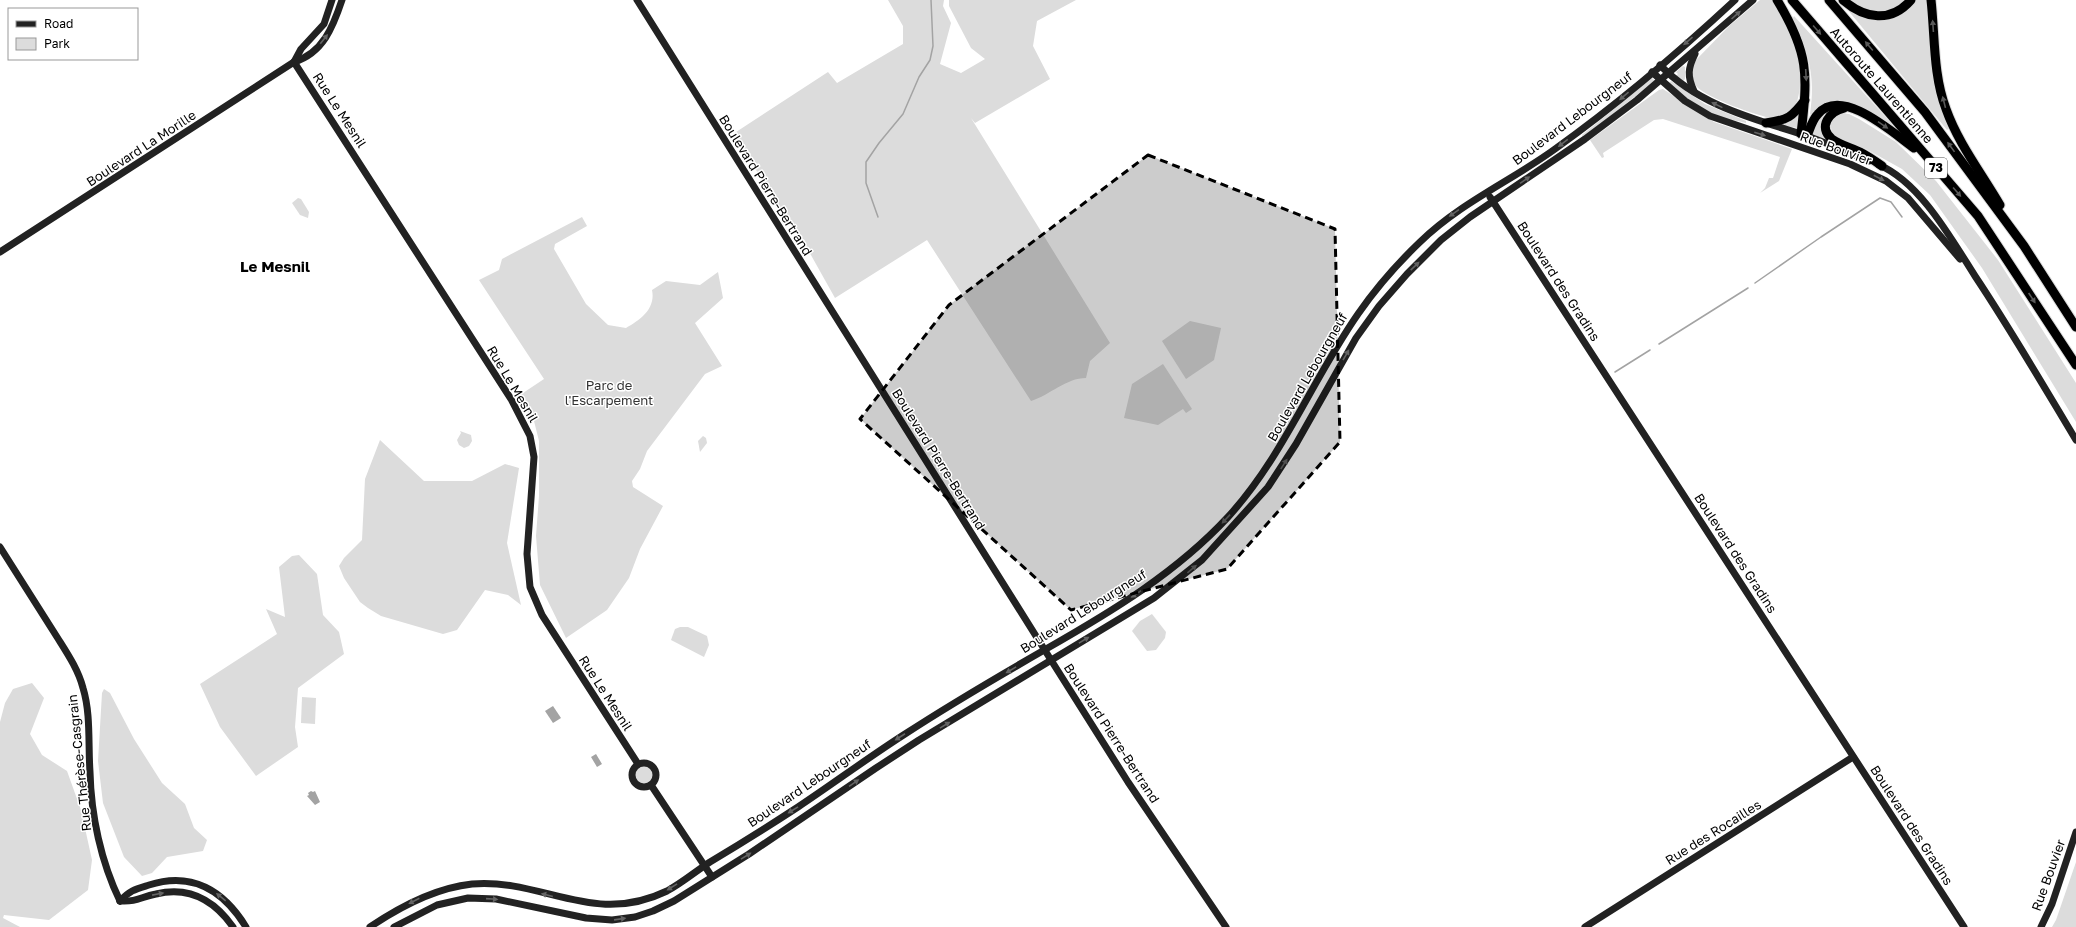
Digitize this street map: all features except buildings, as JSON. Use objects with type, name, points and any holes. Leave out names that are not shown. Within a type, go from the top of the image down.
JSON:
[{"type":"highway","points":[[1778,0],[1797,38],[1805,62],[1806,98],[1804,135]]},
{"type":"highway","name":"Autoroute Laurentienne","points":[[1792,0],[1978,216],[2076,365]]},
{"type":"highway","name":"Autoroute Laurentienne","points":[[1829,0],[1925,112],[2024,246],[2076,327]]},
{"type":"highway","points":[[1843,0],[1866,15],[1882,16],[1894,13],[1905,7],[1911,0]]},
{"type":"highway","points":[[1931,1],[1940,85],[1946,109],[1960,138],[2024,246]]},
{"type":"highway","points":[[1766,123],[1784,120],[1791,117],[1806,98]]},
{"type":"highway","points":[[1804,135],[1819,113],[1835,105],[1849,106],[1881,124],[1928,159]]},
{"type":"highway","points":[[1849,106],[1838,109],[1830,114],[1827,119],[1827,132],[1832,139],[1862,153],[1882,166]]},
{"type":"main road","name":"Boulevard La Morille","points":[[294,62],[301,49],[324,24],[332,0]]},
{"type":"main road","name":"Boulevard La Morille","points":[[0,252],[294,62],[307,58],[324,39],[336,19],[342,0]]},
{"type":"main road","name":"Boulevard Pierre-Bertrand","points":[[637,0],[1044,650],[1128,782],[1226,927]]},
{"type":"main road","name":"Boulevard Lebourgneuf","points":[[370,927],[430,893],[476,884],[503,886],[584,904],[615,905],[640,902],[668,890],[795,809],[910,730],[1117,608],[1188,556],[1225,520],[1252,490],[1268,467],[1338,346],[1373,294],[1404,258],[1436,227],[1454,213],[1556,149],[1611,107],[1735,0]]},
{"type":"main road","name":"Boulevard Lebourgneuf","points":[[394,927],[437,905],[468,898],[496,899],[586,918],[612,920],[635,917],[653,911],[674,900],[749,854],[876,768],[1154,598],[1185,575],[1219,543],[1254,504],[1277,474],[1296,444],[1356,338],[1393,289],[1446,236],[1493,201],[1585,139],[1661,81],[1753,0]]},
{"type":"main road","points":[[1695,93],[1688,73],[1689,66],[1698,48]]},
{"type":"main road","name":"Rue Le Mesnil","points":[[294,62],[511,399],[530,436],[534,457],[534,476],[527,554],[530,586],[542,615],[638,764]]},
{"type":"main road","name":"Rue Bouvier","points":[[1660,65],[1669,74],[1695,93],[1718,106],[1804,135],[1882,166],[1920,197],[1937,217],[1982,287],[2047,389],[2076,440]]},
{"type":"main road","name":"Rue Bouvier","points":[[1652,72],[1685,101],[1710,116],[1869,172],[1903,194],[1928,219],[1982,287]]},
{"type":"main road","points":[[1801,147],[1804,135]]},
{"type":"main road","name":"Boulevard des Gradins","points":[[1487,192],[1777,636],[1853,757],[1964,927]]},
{"type":"main road","name":"Rue Thérèse-Casgrain","points":[[0,547],[70,658],[83,687],[88,720],[93,810],[100,844],[113,887],[120,901]]},
{"type":"main road","name":"Rue des Rocailles","points":[[1585,927],[1853,757]]},
{"type":"main road","points":[[648,763],[655,769],[655,779],[650,785],[642,787],[634,782],[632,771],[638,764],[648,763]]},
{"type":"main road","points":[[650,785],[712,877]]},
{"type":"main road","name":"Rue Bouvier","points":[[2041,927],[2052,904],[2076,832]]},
{"type":"main road","points":[[120,901],[129,891],[154,883],[169,881],[189,882],[208,888],[219,895],[232,906],[246,927]]},
{"type":"main road","points":[[120,901],[134,902],[156,894],[186,893],[205,899],[220,910],[233,927]]},
{"type":"highlighted area","points":[[1148,155],[1335,229],[1340,442],[1227,569],[1071,610],[860,419],[949,305]]},
{"type":"green space","points":[[888,0],[944,0],[943,6],[951,23],[940,64],[961,73],[985,59],[971,48],[949,6],[949,0],[1076,0],[1037,21],[1033,46],[1050,79],[975,123],[971,118],[1110,343],[1090,361],[1086,378],[1072,381],[1031,401],[927,240],[835,298],[793,223],[779,206],[733,134],[828,72],[837,83],[903,44],[903,26]]},
{"type":"green space","points":[[1760,0],[1773,0],[1795,44],[1800,68],[1799,93],[1793,110],[1784,116],[1774,119],[1745,110],[1711,96],[1696,86],[1692,77],[1693,66],[1696,60],[1729,26]]},
{"type":"green space","points":[[1848,0],[1907,0],[1896,9],[1870,13]]},
{"type":"green space","points":[[1915,0],[1927,0],[1934,79],[1950,127],[1947,130],[1847,9],[1849,7],[1873,19]]},
{"type":"green space","points":[[1794,16],[1892,124],[1891,126],[1851,103],[1840,101],[1830,102],[1820,106],[1812,115],[1810,114],[1812,100],[1811,76],[1807,53],[1793,18]]},
{"type":"green space","points":[[1683,66],[1685,67],[1685,79],[1683,81],[1676,76],[1678,74],[1676,72]]},
{"type":"green space","points":[[1652,78],[1655,81],[1583,137],[1582,135]]},
{"type":"green space","points":[[1671,81],[1705,104],[1746,121],[1746,123],[1718,117],[1705,111],[1674,88],[1669,83]]},
{"type":"green space","points":[[1663,89],[1714,122],[1792,149],[1779,181],[1760,193],[1765,188],[1769,178],[1773,178],[1780,157],[1663,119],[1654,120],[1603,153],[1604,157],[1602,158],[1590,140],[1659,90]]},
{"type":"green space","points":[[1824,114],[1824,137],[1822,138],[1811,135],[1816,121]]},
{"type":"green space","points":[[1838,114],[1849,114],[1859,119],[1896,142],[1936,181],[1998,260],[2076,383],[2076,422],[1982,268],[1930,195],[1902,169],[1866,149],[1834,136],[1831,129],[1833,119]]},
{"type":"green space","points":[[1798,115],[1798,128],[1785,126],[1785,122]]},
{"type":"green space","points":[[298,198],[301,199],[309,212],[308,218],[300,215],[292,203]]},
{"type":"green space","name":"Parc de l'Escarpement","points":[[582,217],[587,226],[555,244],[554,249],[586,304],[608,325],[626,328],[637,321],[646,313],[652,303],[652,290],[666,281],[700,285],[718,272],[723,298],[695,323],[722,366],[705,374],[647,451],[640,469],[632,481],[633,487],[663,506],[640,549],[629,578],[607,610],[566,638],[540,585],[536,536],[539,496],[539,441],[534,421],[517,397],[544,379],[479,280],[499,270],[502,259]]},
{"type":"green space","points":[[1190,321],[1221,328],[1214,360],[1186,379],[1162,341]]},
{"type":"green space","points":[[1163,364],[1192,409],[1186,413],[1183,409],[1158,425],[1124,418],[1132,384]]},
{"type":"green space","points":[[460,431],[471,435],[472,441],[469,446],[464,448],[459,445],[457,440],[461,433]]},
{"type":"green space","points":[[703,436],[706,438],[707,443],[700,452],[698,441]]},
{"type":"green space","points":[[380,440],[424,481],[472,481],[505,464],[519,468],[507,543],[521,605],[508,595],[485,590],[457,630],[443,634],[381,616],[360,602],[344,578],[339,566],[344,558],[362,540],[365,479]]},
{"type":"green space","points":[[299,555],[317,574],[323,615],[339,632],[344,654],[298,688],[295,727],[298,747],[256,776],[220,727],[200,684],[277,634],[266,609],[285,617],[279,567],[292,556]]},
{"type":"green space","points":[[1152,614],[1166,632],[1165,638],[1156,650],[1147,651],[1132,631],[1140,621]]},
{"type":"green space","points":[[680,627],[688,627],[707,636],[709,645],[704,657],[671,640],[675,629]]},
{"type":"green space","points":[[32,683],[44,698],[30,734],[42,755],[67,771],[81,810],[92,860],[88,890],[49,920],[4,915],[3,918],[20,927],[0,927],[0,722],[5,703],[13,689]]},
{"type":"green space","points":[[104,689],[110,693],[134,739],[162,783],[185,804],[194,828],[207,840],[203,851],[167,857],[152,873],[142,876],[124,857],[103,803],[98,761],[102,693]]},
{"type":"green space","points":[[302,697],[316,698],[315,724],[301,723]]},
{"type":"green space","points":[[644,763],[653,766],[656,775],[653,784],[644,787],[635,784],[632,775],[635,766]]},
{"type":"green space","points":[[2076,862],[2076,927],[2052,927],[2056,920]]},
{"type":"shaded area","points":[[553,706],[561,718],[553,723],[545,711]]},
{"type":"shaded area","points":[[596,754],[602,764],[597,767],[591,757]]},
{"type":"shaded area","points":[[311,791],[315,791],[320,802],[315,805],[307,796]]},
{"type":"waterway","points":[[878,217],[866,183],[866,162],[879,143],[903,114],[919,77],[930,60],[933,46],[931,0]]},
{"type":"waterway","points":[[1755,283],[1880,198],[1891,202],[1902,217]]},
{"type":"waterway","points":[[1659,344],[1748,288]]},
{"type":"waterway","points":[[1615,372],[1650,350]]},
{"type":"district","name":"Le Mesnil","points":[[275,267]]}]
